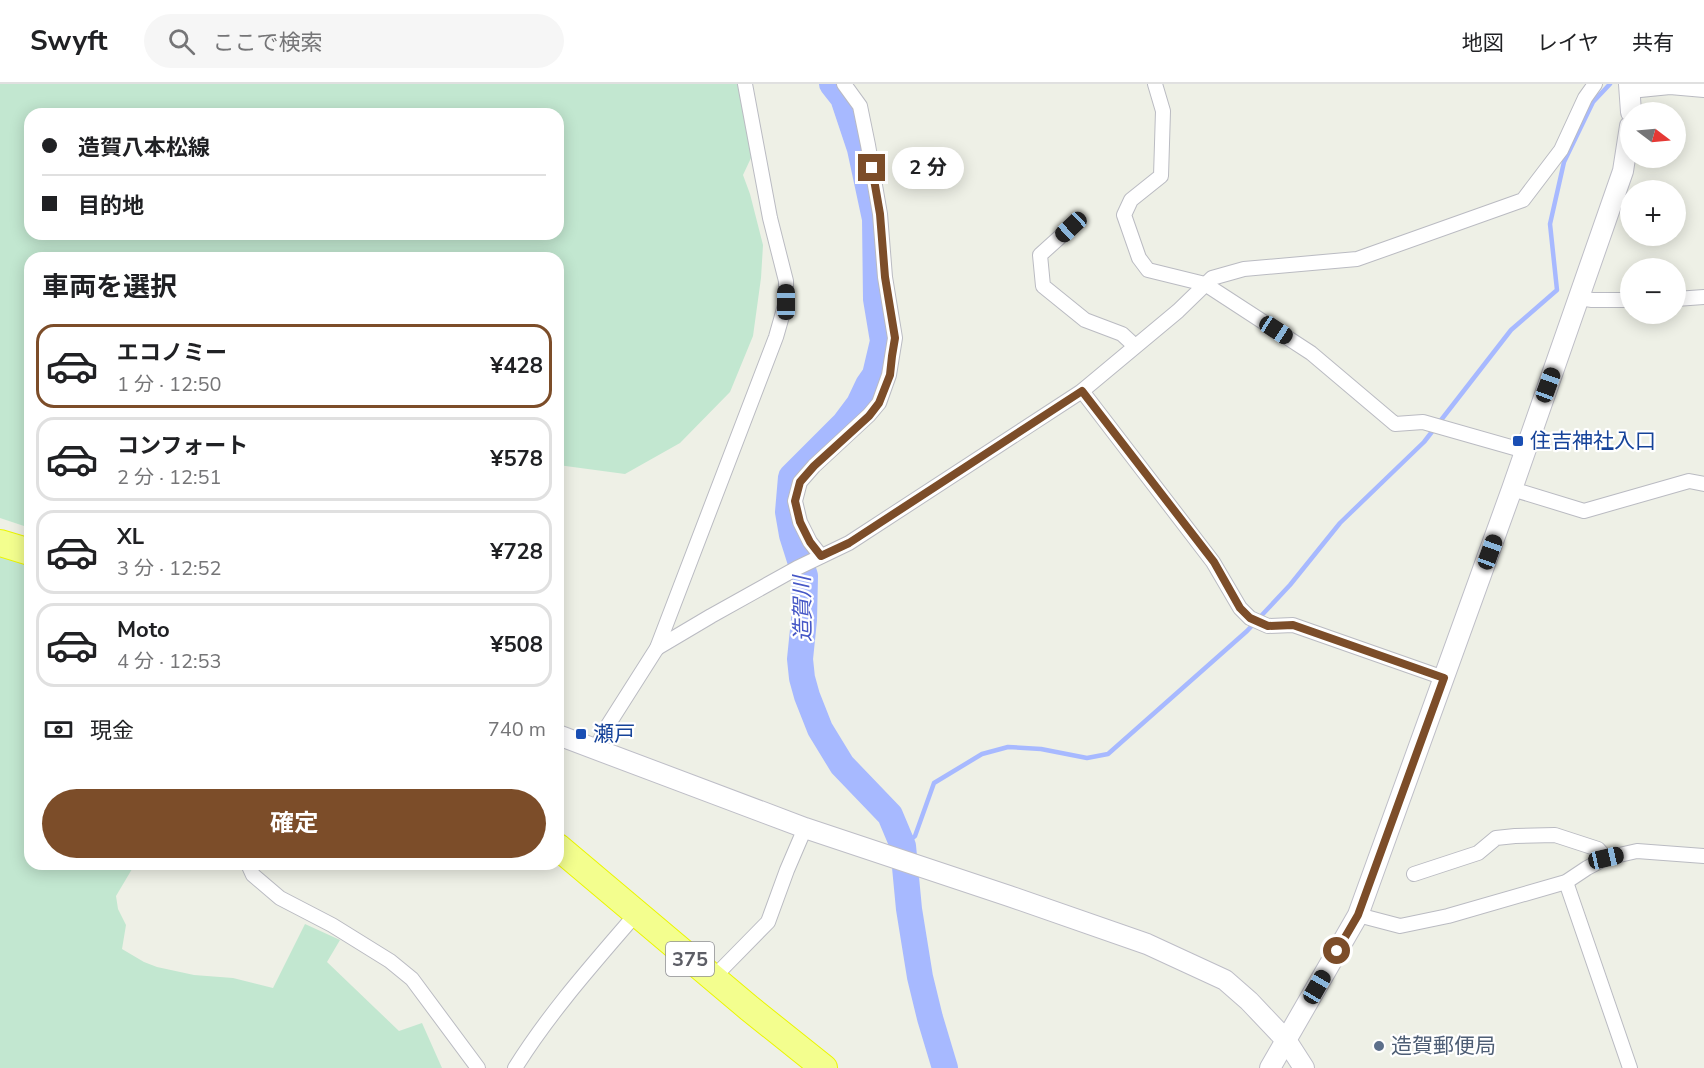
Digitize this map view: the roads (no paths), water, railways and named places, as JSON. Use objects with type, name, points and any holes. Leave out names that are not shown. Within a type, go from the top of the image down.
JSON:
[{"type":"highway","points":[[0,543],[24,550]]},
{"type":"highway","name":"375","points":[[564,852],[824,1068]]},
{"type":"main road","points":[[1270,1068],[1358,915],[1512,489],[1623,168]]},
{"type":"main road","points":[[564,737],[806,828],[1147,944],[1225,980],[1249,1001],[1286,1041],[1304,1068]]},
{"type":"street","points":[[597,749],[603,733],[657,648],[776,337],[786,302],[786,281],[770,218],[745,84]]},
{"type":"street","points":[[816,559],[800,522],[795,501],[800,482],[814,466],[869,416],[879,403],[890,375],[895,338],[885,277],[880,214],[868,145],[860,106],[844,84]]},
{"type":"street","points":[[1155,84],[1163,111],[1161,176],[1131,200],[1124,215],[1139,258],[1149,270],[1205,284],[1311,354],[1395,423],[1423,422],[1525,451]]},
{"type":"street","points":[[657,648],[797,568],[849,543],[1082,391],[1178,311],[1212,278],[1244,269],[1357,259],[1523,200],[1561,150],[1584,98],[1595,84]]},
{"type":"street","points":[[1630,88],[1670,87],[1704,90]]},
{"type":"street","points":[[1071,227],[1040,255],[1043,286],[1085,320],[1122,334],[1135,346]]},
{"type":"street","points":[[1686,298],[1704,297]]},
{"type":"street","points":[[1579,298],[1620,300]]},
{"type":"street","points":[[1082,391],[1214,562],[1240,608],[1250,618],[1268,626],[1293,625],[1444,678]]},
{"type":"street","points":[[1512,489],[1584,511],[1689,481],[1704,484]]},
{"type":"street","points":[[713,978],[768,922],[787,870],[806,828]]},
{"type":"street","points":[[1414,874],[1478,853],[1496,838],[1515,836],[1555,835],[1598,849],[1606,858]]},
{"type":"street","points":[[1358,915],[1400,926],[1448,916],[1566,882],[1606,858],[1637,851],[1704,856]]},
{"type":"street","points":[[251,870],[253,875],[280,898],[332,925],[390,961],[412,979],[478,1068]]},
{"type":"street","points":[[1566,882],[1630,1068]]},
{"type":"street","points":[[515,1068],[568,993],[636,914]]},
{"type":"waterway","name":"造賀川","points":[[832,84],[843,98],[860,149],[875,219],[876,299],[883,341],[875,375],[859,404],[844,424],[791,477],[788,512],[792,535],[805,576],[800,659],[802,678],[820,729],[842,765],[890,815],[903,846],[909,909],[920,977],[945,1068]]},
{"type":"waterway","points":[[903,846],[915,836],[934,783],[982,754],[1008,747],[1041,749],[1087,758],[1108,754],[1247,631],[1290,585],[1340,523],[1424,442],[1511,330],[1557,290],[1550,224],[1564,162],[1593,102],[1610,84]]},
{"type":"place","name":"住吉神社入口","points":[[1518,441]]},
{"type":"place","name":"瀬戸","points":[[581,734]]},
{"type":"place","name":"造賀郵便局","points":[[1379,1046]]}]
